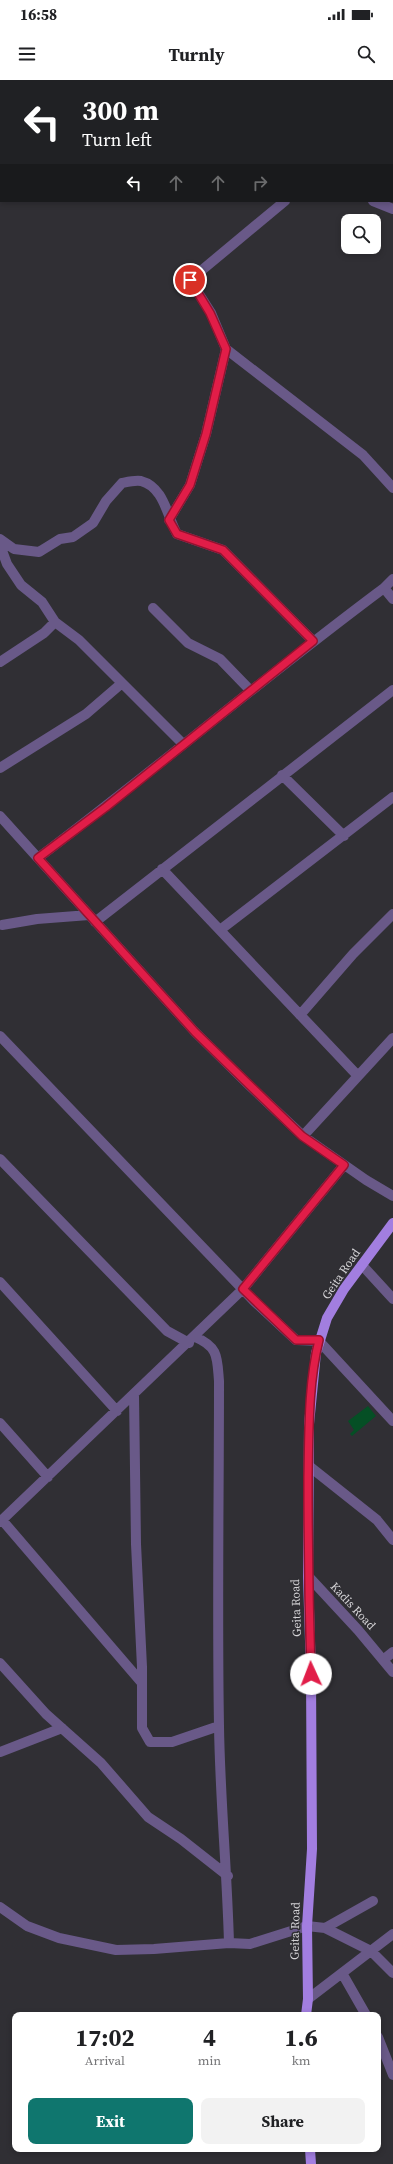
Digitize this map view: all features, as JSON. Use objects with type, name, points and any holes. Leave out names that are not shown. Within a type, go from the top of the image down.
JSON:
[{"type":"main road","name":"Geita Road","points":[[306,2012],[308,1999],[307,1926],[312,1849],[308,1466],[309,1424],[316,1353],[327,1318],[344,1289],[393,1223]]},
{"type":"main road","points":[[310,2152],[311,2164]]},
{"type":"street","points":[[284,202],[190,280],[210,313],[226,349],[363,455],[393,488]]},
{"type":"street","points":[[376,202],[393,209]]},
{"type":"street","points":[[169,520],[190,485],[206,434],[226,349]]},
{"type":"street","points":[[183,744],[79,640],[55,622],[42,602],[22,585],[1,552],[14,549],[39,552],[60,539],[73,537],[93,523],[106,501],[122,483],[140,481],[153,487],[163,499],[169,520],[177,534],[223,550],[313,641]]},
{"type":"street","points":[[0,539],[14,549]]},
{"type":"street","points":[[38,858],[106,807],[250,690],[384,588],[393,579]]},
{"type":"street","points":[[384,588],[393,599]]},
{"type":"street","points":[[153,608],[188,643],[220,659],[250,690]]},
{"type":"street","points":[[0,662],[44,633],[55,622]]},
{"type":"street","points":[[0,768],[86,714],[122,683]]},
{"type":"street","points":[[1,926],[37,919],[92,918],[162,868],[393,690]]},
{"type":"street","points":[[282,775],[344,836]]},
{"type":"street","points":[[220,930],[393,798]]},
{"type":"street","points":[[0,816],[195,1032],[302,1136],[393,1196]]},
{"type":"street","points":[[162,868],[358,1076]]},
{"type":"street","points":[[300,1015],[353,954],[393,914]]},
{"type":"street","points":[[0,1036],[243,1289],[296,1340],[319,1340],[393,1421]]},
{"type":"street","points":[[302,1136],[393,1038]]},
{"type":"street","points":[[0,1159],[167,1331],[192,1340],[208,1343],[216,1355],[219,1381],[219,1726],[221,1809],[228,1876],[230,1943]]},
{"type":"street","points":[[142,1683],[1,1521],[192,1340],[243,1289],[344,1165]]},
{"type":"street","points":[[362,1265],[393,1299]]},
{"type":"street","points":[[0,1282],[117,1411]]},
{"type":"street","points":[[134,1394],[136,1544],[142,1683],[142,1728],[150,1742],[172,1742],[219,1726]]},
{"type":"street","points":[[0,1423],[48,1477]]},
{"type":"street","points":[[308,1466],[377,1520],[393,1540]]},
{"type":"street","name":"Kadis Road","points":[[308,1576],[358,1630],[393,1672]]},
{"type":"street","points":[[383,1660],[393,1652]]},
{"type":"street","points":[[0,1662],[46,1714],[100,1763],[148,1817],[181,1839],[228,1876]]},
{"type":"street","points":[[0,1752],[62,1728]]},
{"type":"street","points":[[325,1928],[373,1901]]},
{"type":"street","points":[[0,1907],[27,1926],[59,1938],[116,1950],[154,1949],[230,1943],[250,1944],[307,1926],[325,1928],[371,1951],[393,1974]]},
{"type":"street","points":[[308,1999],[393,1934]]},
{"type":"street","points":[[342,1973],[364,2012]]},
{"type":"street","points":[[381,2045],[393,2075]]},
{"type":"green space","points":[[368,1406],[376,1416],[352,1436],[350,1434],[354,1430],[348,1421]]},
{"type":"route","points":[[190,280],[210,313],[226,349],[206,434],[190,485],[169,520],[177,534],[223,550],[313,641],[106,807],[38,858],[195,1032],[302,1136],[344,1165],[243,1289],[296,1340],[319,1340],[316,1353],[309,1424],[308,1576],[311,1674]]}]
